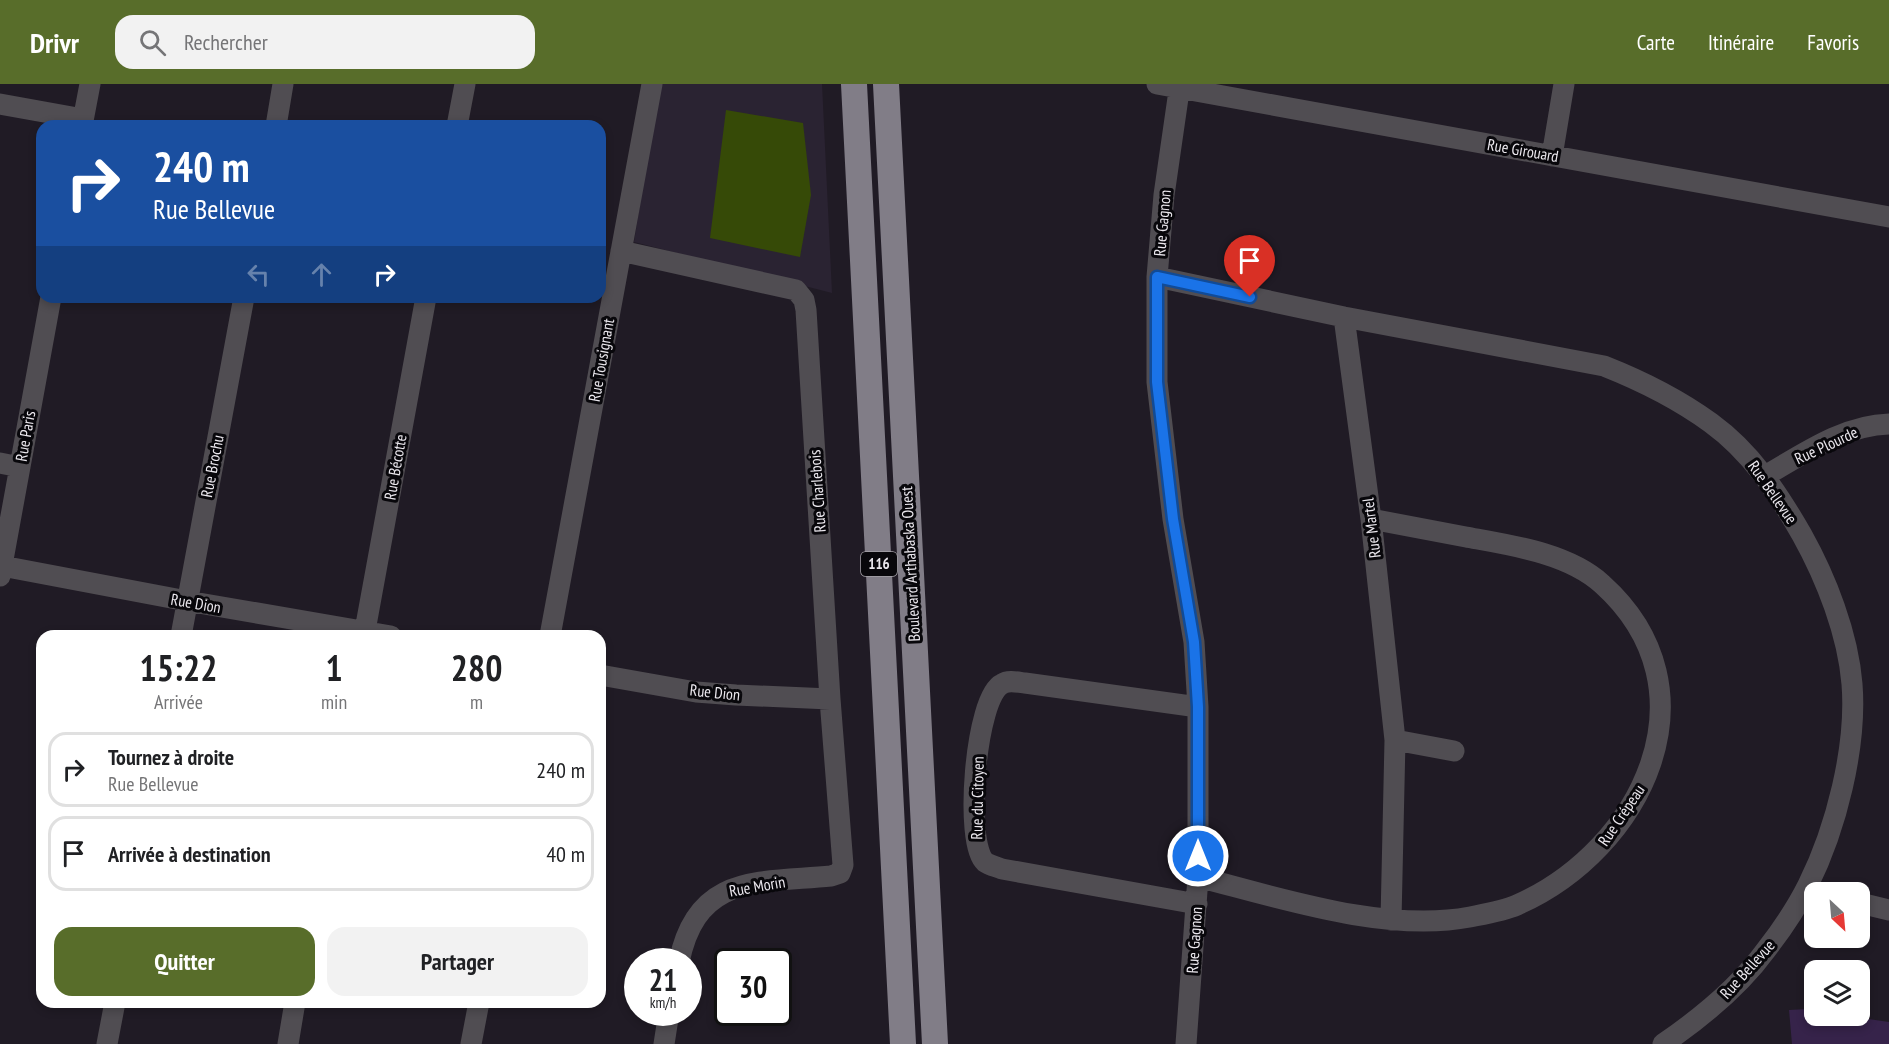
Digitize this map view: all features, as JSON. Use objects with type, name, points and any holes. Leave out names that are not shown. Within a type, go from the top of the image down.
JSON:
[{"type":"main road","name":"Boulevard Arthabaska Ouest","points":[[854,84],[903,1044]]},
{"type":"main road","name":"Boulevard Arthabaska Ouest","points":[[886,84],[935,1044]]},
{"type":"street","points":[[84,120],[90,84]]},
{"type":"street","points":[[277,120],[283,84]]},
{"type":"street","points":[[458,120],[465,84]]},
{"type":"street","name":"Rue Tousignant","points":[[551,630],[652,84]]},
{"type":"street","name":"Rue Girouard","points":[[1157,84],[1180,86],[1889,217]]},
{"type":"street","points":[[1552,156],[1564,84]]},
{"type":"street","name":"Rue Gagnon","points":[[1180,86],[1164,195],[1157,277],[1157,382],[1173,519],[1194,642],[1198,707],[1198,877],[1186,1044]]},
{"type":"street","points":[[0,104],[70,120]]},
{"type":"street","name":"Rue Charlebois","points":[[621,251],[786,287],[796,290],[804,300],[843,865],[840,873]]},
{"type":"street","name":"Rue Bellevue","points":[[1157,277],[1344,317],[1604,366],[1637,379],[1675,399],[1713,424],[1741,449],[1765,476],[1810,550],[1830,593],[1843,638],[1852,684],[1852,735],[1844,784],[1817,882]]},
{"type":"street","name":"Rue Paris","points":[[1,571],[10,465],[50,303]]},
{"type":"street","name":"Rue Brochu","points":[[182,630],[243,303]]},
{"type":"street","name":"Rue Bécotte","points":[[365,630],[425,303]]},
{"type":"street","name":"Rue Martel","points":[[1344,317],[1371,519],[1395,740],[1391,920]]},
{"type":"street","name":"Rue Plourde","points":[[1765,476],[1818,445],[1853,430],[1889,424]]},
{"type":"street","name":"Rue Crépeau","points":[[1198,877],[1311,906],[1391,920],[1422,922],[1469,918],[1516,905],[1560,880],[1599,849],[1634,803],[1644,785],[1660,732],[1661,697],[1654,664],[1645,640],[1629,613],[1601,583],[1569,564],[1528,549],[1371,519]]},
{"type":"street","name":"Rue Dion","points":[[1,571],[347,630]]},
{"type":"street","name":"Rue Dion","points":[[606,676],[696,692],[830,699]]},
{"type":"street","name":"Rue du Citoyen","points":[[1197,904],[1002,869],[984,862],[976,846],[974,773],[985,708],[1000,684],[1025,682],[1198,707]]},
{"type":"street","points":[[1395,740],[1454,751]]},
{"type":"street","name":"Rue Morin","points":[[684,948],[691,927],[702,910],[715,896],[733,887],[831,876],[840,873]]},
{"type":"street","name":"Rue Bellevue","points":[[1663,1044],[1693,1034],[1766,951],[1804,903]]},
{"type":"street","points":[[1870,905],[1889,910]]},
{"type":"street","points":[[107,1044],[114,1008]]},
{"type":"street","points":[[288,1044],[294,1008]]},
{"type":"street","points":[[471,1044],[478,1008]]},
{"type":"street","points":[[664,1044],[667,1026]]},
{"type":"shaded area","points":[[659,84],[822,84],[832,293],[634,242]]},
{"type":"shaded area","points":[[1804,1009],[1804,1026],[1870,1026],[1870,1019],[1889,1022],[1889,1044],[1792,1044],[1789,1010]]},
{"type":"building","points":[[726,110],[803,123],[811,195],[800,257],[710,238]]},
{"type":"route","points":[[1198,856],[1198,707],[1194,642],[1173,519],[1157,382],[1157,277],[1250,297]]}]
